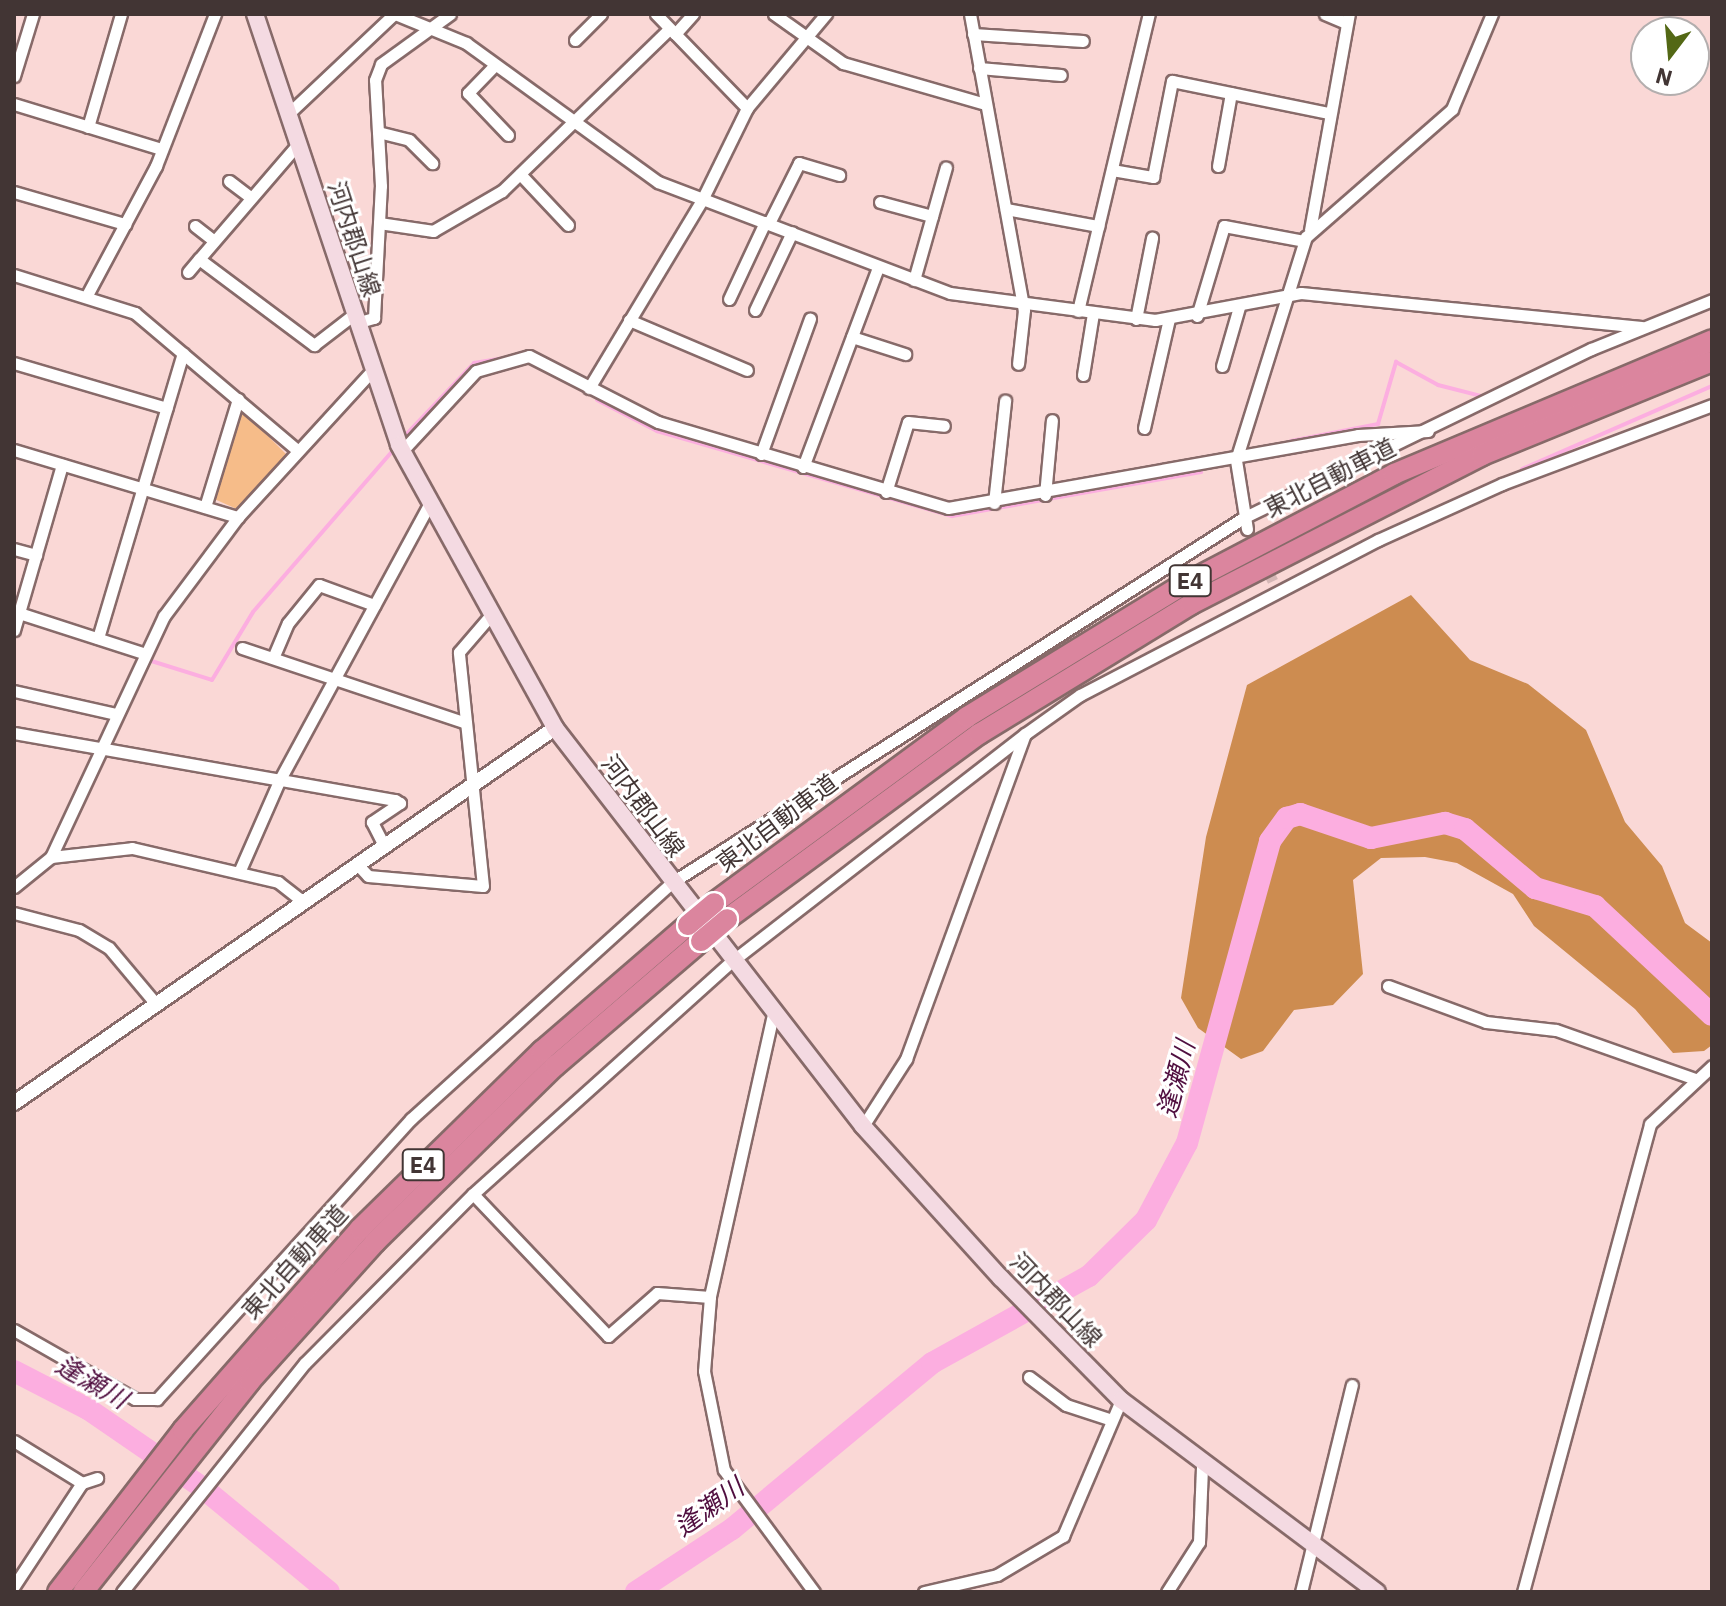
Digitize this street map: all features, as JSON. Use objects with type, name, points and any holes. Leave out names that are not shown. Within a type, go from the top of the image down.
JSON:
[{"type":"highway","name":"東北自動車道","points":[[58,1592],[130,1512],[192,1435],[434,1182],[694,933],[967,717],[1181,586],[1394,474],[1712,340]]},
{"type":"highway","name":"東北自動車道","points":[[721,911],[979,734],[1191,604],[1482,455],[1712,361]]},
{"type":"highway","name":"東北自動車道","points":[[83,1592],[130,1512]]},
{"type":"main road","name":"河内郡山線","points":[[255,14],[371,372],[399,444],[429,505],[555,728],[731,962],[774,1010],[863,1126],[1001,1278],[1121,1400],[1202,1467],[1314,1544],[1377,1592]]},
{"type":"street","points":[[14,76],[33,14]]},
{"type":"street","points":[[88,127],[121,14]]},
{"type":"street","points":[[86,297],[161,149],[215,14]]},
{"type":"street","points":[[288,114],[394,14],[435,30],[495,65],[573,124],[658,182],[878,267],[979,300],[1136,319],[1169,319],[1291,296],[1642,328]]},
{"type":"street","points":[[199,259],[314,345],[354,319],[374,318],[379,223],[375,80],[381,64],[435,30],[450,14]]},
{"type":"street","points":[[575,40],[601,14]]},
{"type":"street","points":[[656,14],[747,108]]},
{"type":"street","points":[[379,223],[433,231],[520,174],[693,14]]},
{"type":"street","points":[[774,14],[803,39],[843,63],[985,104]]},
{"type":"street","points":[[589,388],[702,200],[747,108],[826,14]]},
{"type":"street","points":[[970,14],[1023,304],[1018,364]]},
{"type":"street","points":[[1078,311],[1149,14]]},
{"type":"street","points":[[1245,523],[1236,460],[1291,296],[1307,236],[1347,18],[1325,14]]},
{"type":"street","points":[[1197,316],[1224,226],[1307,236],[1452,109],[1492,14]]},
{"type":"street","points":[[973,34],[1083,41]]},
{"type":"street","points":[[495,65],[468,93],[508,135]]},
{"type":"street","points":[[979,68],[1061,75]]},
{"type":"street","points":[[1112,170],[1153,177],[1172,81],[1328,113]]},
{"type":"street","points":[[1218,166],[1231,93]]},
{"type":"street","points":[[14,104],[161,149]]},
{"type":"street","points":[[378,132],[407,138],[432,163]]},
{"type":"street","points":[[188,272],[249,196],[298,144]]},
{"type":"street","points":[[729,299],[799,163],[839,175]]},
{"type":"street","points":[[914,280],[946,167]]},
{"type":"street","points":[[520,174],[568,225]]},
{"type":"street","points":[[229,181],[249,196]]},
{"type":"street","points":[[14,192],[125,224]]},
{"type":"street","points":[[880,202],[932,216]]},
{"type":"street","points":[[1006,209],[1098,226]]},
{"type":"street","points":[[195,226],[214,241]]},
{"type":"street","points":[[755,310],[792,232]]},
{"type":"street","points":[[1136,319],[1152,238]]},
{"type":"street","points":[[803,467],[878,267]]},
{"type":"street","points":[[14,275],[135,313],[297,450]]},
{"type":"street","points":[[14,1330],[135,1399],[157,1399],[411,1119],[671,883],[1245,523],[1642,328],[1712,300]]},
{"type":"street","points":[[1222,366],[1239,307]]},
{"type":"street","points":[[1083,375],[1093,313]]},
{"type":"street","points":[[761,454],[810,319]]},
{"type":"street","points":[[1144,428],[1169,319]]},
{"type":"street","points":[[629,320],[747,370]]},
{"type":"street","points":[[852,337],[905,354]]},
{"type":"street","points":[[98,638],[183,353]]},
{"type":"street","points":[[399,444],[490,364],[534,356],[589,388],[658,422],[948,508],[1045,495],[1358,435],[1428,431]]},
{"type":"street","points":[[14,363],[167,408]]},
{"type":"street","points":[[14,887],[51,857],[116,714],[184,587],[238,517],[371,372]]},
{"type":"street","points":[[205,507],[238,399]]},
{"type":"street","points":[[994,503],[1005,401]]},
{"type":"street","points":[[122,1592],[236,1441],[473,1194],[731,962],[1025,734],[1080,695],[1275,586],[1502,484],[1712,405]]},
{"type":"street","points":[[1045,495],[1052,420]]},
{"type":"street","points":[[886,492],[908,422],[944,426]]},
{"type":"street","points":[[14,450],[238,517]]},
{"type":"street","points":[[14,629],[62,465]]},
{"type":"street","points":[[240,870],[279,781],[429,505]]},
{"type":"street","points":[[14,549],[36,555]]},
{"type":"street","points":[[273,658],[288,623],[319,585],[374,605]]},
{"type":"street","points":[[19,614],[98,638],[144,658]]},
{"type":"street","points":[[357,864],[368,876],[483,886],[459,652],[490,616]]},
{"type":"street","points":[[242,648],[333,681],[466,723]]},
{"type":"street","points":[[14,691],[116,714]]},
{"type":"street","points":[[14,1103],[383,844],[555,728]]},
{"type":"street","points":[[14,733],[395,800],[400,803],[372,822],[383,844]]},
{"type":"street","points":[[863,1126],[906,1059],[1025,734]]},
{"type":"street","points":[[51,857],[132,848],[240,870],[292,888],[302,901]]},
{"type":"street","points":[[14,913],[79,930],[109,948],[156,1004]]},
{"type":"street","points":[[1388,986],[1486,1022],[1556,1030],[1695,1079]]},
{"type":"street","points":[[774,1010],[710,1297],[705,1380],[721,1462],[814,1592]]},
{"type":"street","points":[[1523,1592],[1650,1124],[1710,1068]]},
{"type":"street","points":[[473,1194],[608,1336],[657,1293],[710,1297]]},
{"type":"street","points":[[1029,1377],[1066,1405],[1109,1419]]},
{"type":"street","points":[[1301,1592],[1352,1385]]},
{"type":"street","points":[[924,1592],[997,1575],[1063,1536],[1086,1494],[1109,1419],[1121,1400]]},
{"type":"street","points":[[14,1441],[82,1483]]},
{"type":"street","points":[[1167,1592],[1199,1542],[1202,1467]]},
{"type":"street","points":[[14,1586],[82,1483],[97,1478]]},
{"type":"shaded area","points":[[243,411],[287,455],[239,510],[212,498],[236,413]]},
{"type":"shaded area","points":[[1411,595],[1470,660],[1528,684],[1586,730],[1625,822],[1662,866],[1685,923],[1712,943],[1712,1045],[1704,1051],[1673,1053],[1635,1009],[1534,926],[1513,894],[1457,863],[1425,857],[1381,858],[1353,880],[1363,974],[1333,1005],[1294,1010],[1263,1051],[1241,1059],[1198,1028],[1181,998],[1206,837],[1247,685]]},
{"type":"waterway","points":[[402,439],[474,363],[534,353]]},
{"type":"waterway","points":[[1291,441],[1378,424],[1396,362],[1438,385],[1481,396]]},
{"type":"waterway","points":[[1522,469],[1712,386]]},
{"type":"waterway","points":[[597,400],[657,431],[952,516],[1201,472]]},
{"type":"waterway","points":[[145,659],[212,680],[253,612],[394,449]]},
{"type":"waterway","points":[[19,620],[49,628]]},
{"type":"waterway","name":"逢瀬川","points":[[636,1592],[732,1529],[932,1363],[1089,1276],[1146,1220],[1187,1143],[1270,841],[1287,818],[1300,814],[1371,838],[1445,823],[1465,829],[1535,888],[1595,906],[1712,1015]]},
{"type":"waterway","name":"逢瀬川","points":[[14,1371],[88,1409],[203,1488],[329,1592]]},
{"type":"tunnel","points":[[1247,529],[1273,581]]}]
